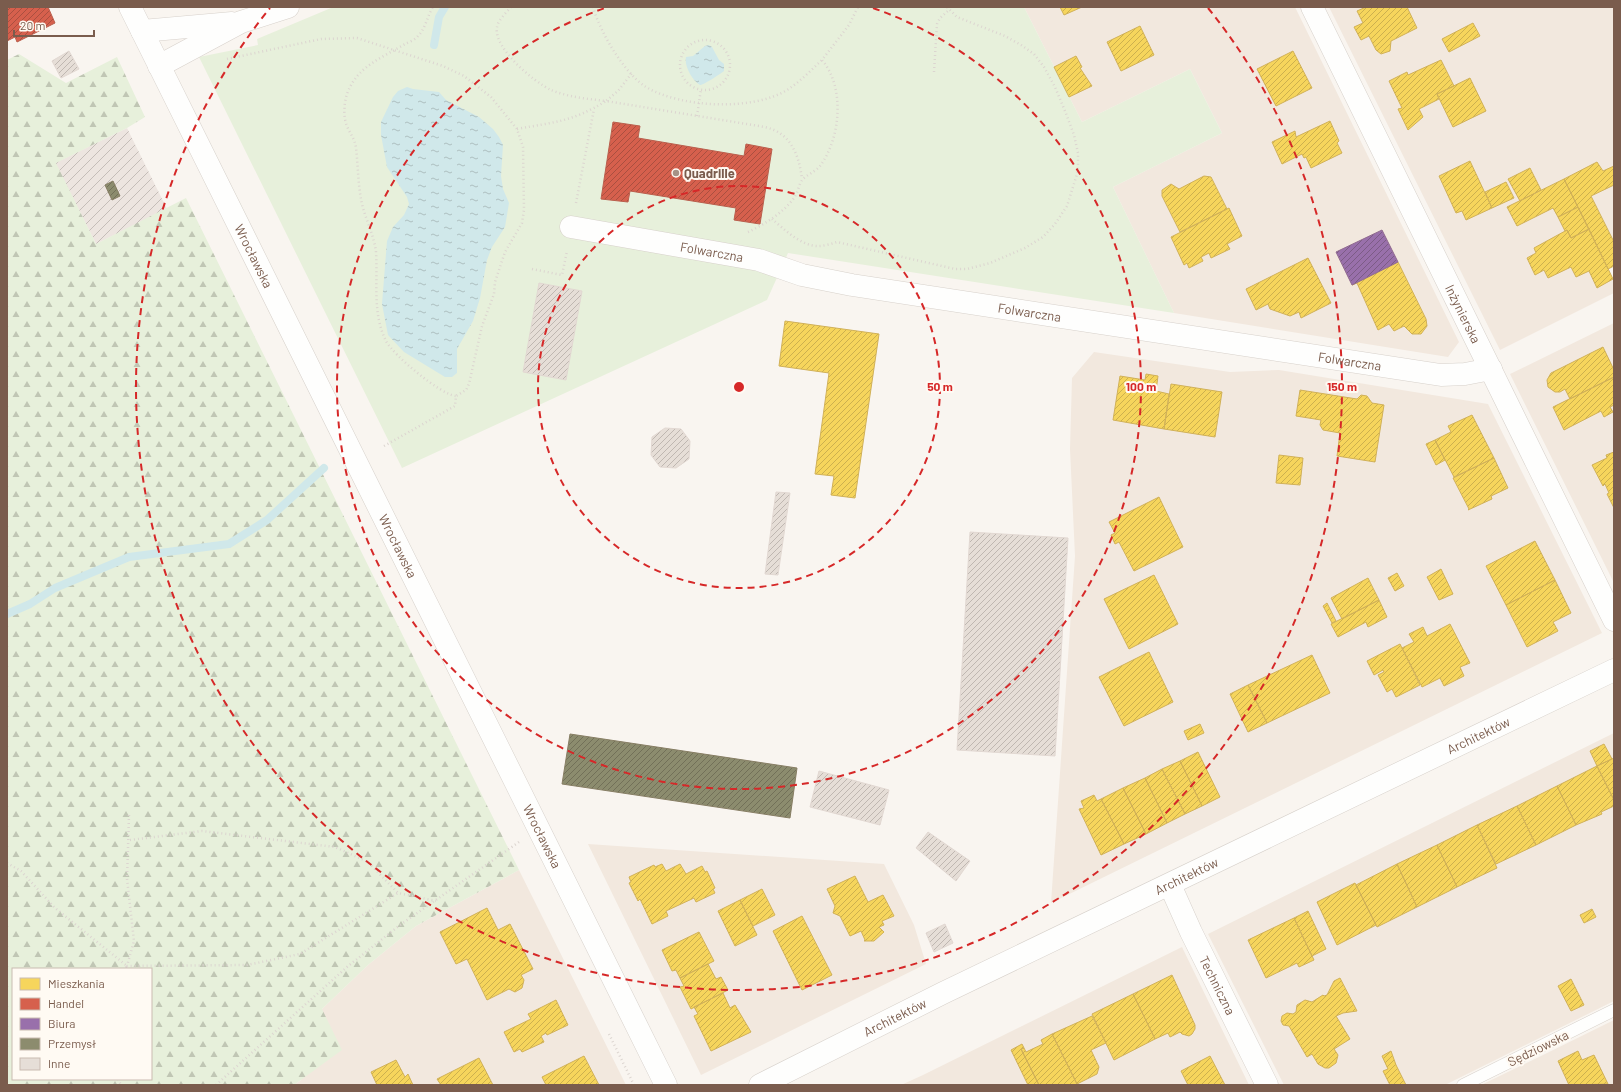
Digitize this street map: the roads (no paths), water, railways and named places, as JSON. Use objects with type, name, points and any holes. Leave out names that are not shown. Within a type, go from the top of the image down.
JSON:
[{"type":"street","name":"Wrocławska","points":[[130,7],[666,1085]]},
{"type":"street","points":[[159,66],[242,22],[288,7]]},
{"type":"street","name":"Inżynierska","points":[[1312,7],[1614,620]]},
{"type":"street","points":[[142,31],[242,22]]},
{"type":"street","name":"Folwarczna","points":[[571,227],[759,260],[802,274],[852,285],[1440,375],[1465,374],[1491,369]]},
{"type":"street","name":"Architektów","points":[[760,1085],[943,993],[1614,670]]},
{"type":"street","name":"Techniczna","points":[[1170,885],[1191,932],[1267,1085]]},
{"type":"lane","name":"Sędziowska","points":[[1463,1085],[1614,1010]]},
{"type":"water","points":[[709,45],[712,47],[719,60],[724,64],[724,71],[700,85],[694,80],[689,72],[686,64],[686,57],[693,56],[705,46]]},
{"type":"water","points":[[407,87],[439,92],[446,100],[479,117],[493,129],[503,145],[501,176],[503,189],[509,203],[505,227],[492,247],[487,260],[480,298],[473,321],[457,349],[457,373],[452,377],[445,377],[404,352],[388,335],[382,304],[387,241],[393,227],[404,215],[409,204],[407,197],[387,167],[381,135],[381,122],[393,97],[398,91]]},
{"type":"waterway","points":[[434,45],[439,17],[445,7]]},
{"type":"waterway","points":[[7,614],[30,604],[55,588],[129,557],[229,544],[267,520],[324,468]]},
{"type":"place","name":"Quadrille","points":[[676,173]]}]
